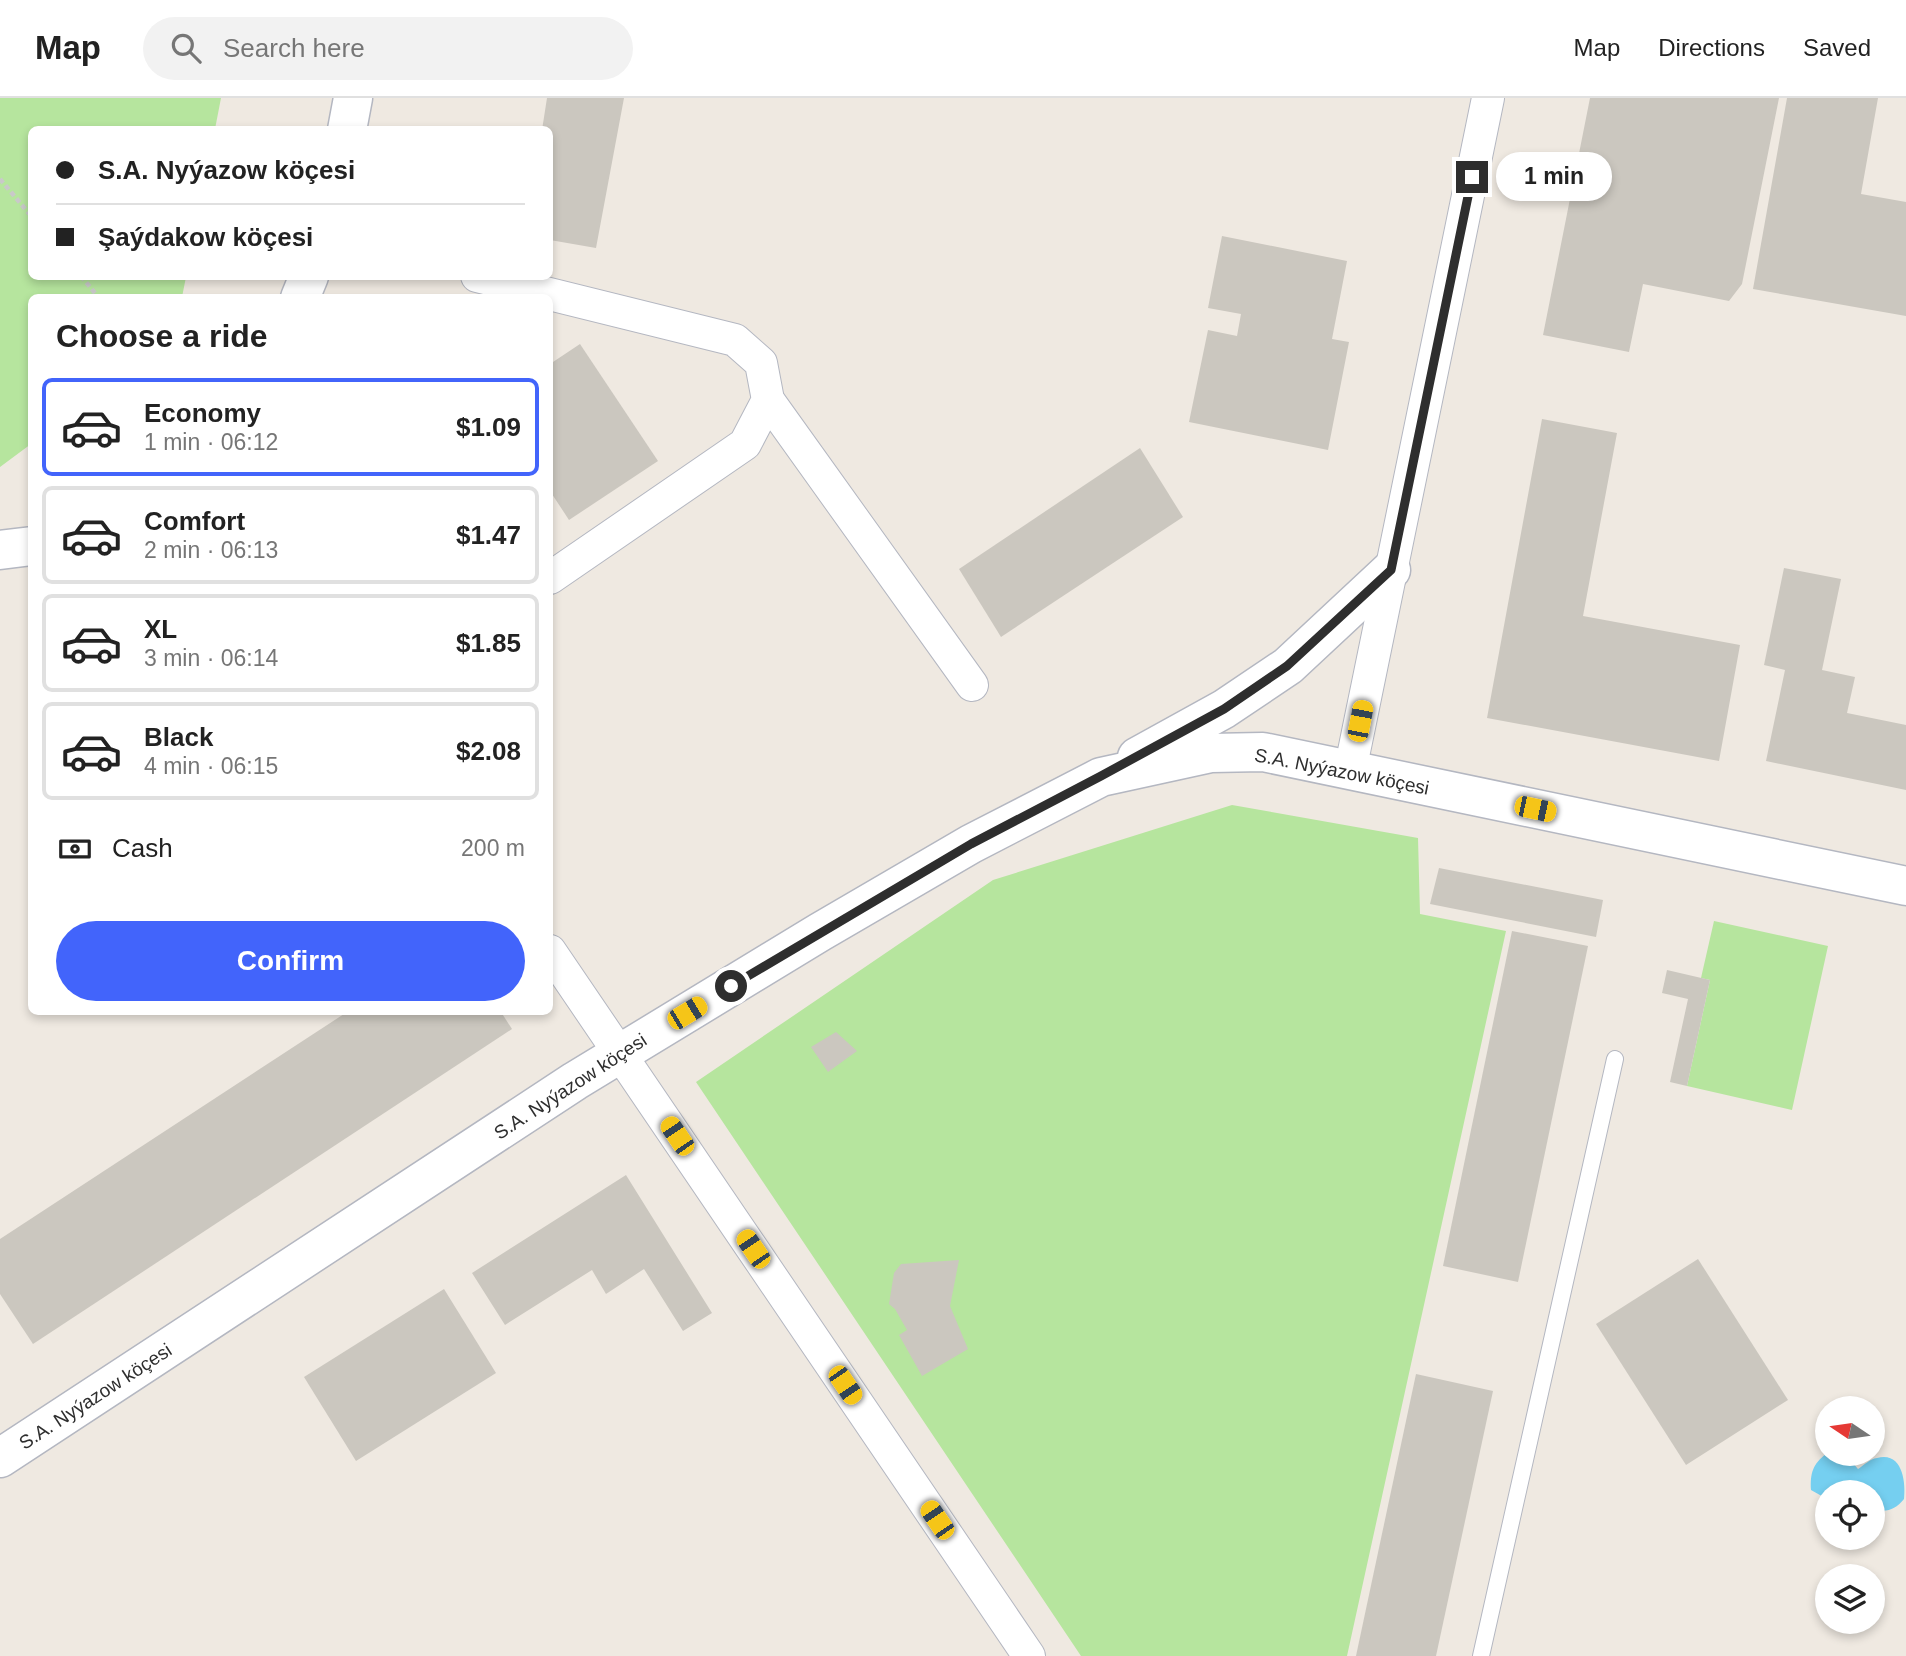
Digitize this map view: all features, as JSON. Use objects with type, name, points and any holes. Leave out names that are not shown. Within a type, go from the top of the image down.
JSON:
[{"type":"street","points":[[348,126],[353,98]]},
{"type":"street","points":[[1350,771],[1488,98]]},
{"type":"street","points":[[493,280],[550,294]]},
{"type":"street","points":[[553,295],[735,340],[761,363],[768,400],[972,685]]},
{"type":"street","points":[[553,576],[745,444],[768,400]]},
{"type":"street","points":[[0,550],[28,546]]},
{"type":"street","points":[[1101,776],[1224,709],[1287,666],[1391,570]]},
{"type":"street","name":"S.A. Nyýazow köçesi","points":[[0,1456],[620,1053],[971,844],[1101,776],[1211,753],[1263,752],[1906,886]]},
{"type":"street","points":[[553,955],[1029,1656]]},
{"type":"lane","points":[[1480,1656],[1615,1059]]},
{"type":"path","points":[[0,179],[28,212]]},
{"type":"path","points":[[84,280],[96,294]]},
{"type":"green space","points":[[0,98],[221,98],[216,126],[28,126],[28,280],[185,280],[183,294],[28,294],[28,446],[0,467]]},
{"type":"green space","points":[[1232,805],[1418,838],[1420,914],[1506,931],[1347,1656],[1081,1656],[696,1082],[993,880]]},
{"type":"green space","points":[[1714,921],[1828,946],[1792,1110],[1687,1086],[1710,980],[1701,978]]},
{"type":"water","points":[[1885,1457],[1892,1459],[1901,1469],[1904,1499],[1894,1508],[1885,1511],[1885,1480],[1815,1480],[1815,1492],[1811,1490],[1815,1466],[1855,1466],[1858,1469],[1862,1466],[1885,1466]]},
{"type":"building","points":[[547,98],[624,98],[596,248],[553,241],[553,126],[543,126]]},
{"type":"building","points":[[1590,98],[1779,98],[1742,284],[1729,301],[1643,284],[1629,352],[1543,335]]},
{"type":"building","points":[[1787,98],[1878,98],[1861,194],[1906,202],[1906,316],[1753,289]]},
{"type":"building","points":[[1222,236],[1347,261],[1332,339],[1349,342],[1328,450],[1189,422],[1208,330],[1237,336],[1241,314],[1208,308]]},
{"type":"building","points":[[580,344],[658,461],[569,520],[553,496],[553,362]]},
{"type":"building","points":[[1542,419],[1617,433],[1583,616],[1740,645],[1719,761],[1487,718]]},
{"type":"building","points":[[1140,448],[1183,517],[1001,637],[959,569]]},
{"type":"building","points":[[1784,568],[1841,579],[1822,670],[1855,677],[1847,713],[1906,725],[1906,790],[1766,761],[1785,670],[1764,665]]},
{"type":"building","points":[[1439,868],[1603,900],[1596,937],[1430,904]]},
{"type":"building","points":[[1512,931],[1588,946],[1518,1282],[1443,1266]]},
{"type":"building","points":[[1667,970],[1710,980],[1687,1086],[1670,1082],[1688,999],[1662,993]]},
{"type":"building","points":[[342,1015],[503,1015],[512,1029],[33,1344],[0,1294],[0,1239]]},
{"type":"building","points":[[836,1032],[857,1051],[828,1072],[811,1047]]},
{"type":"building","points":[[626,1175],[712,1313],[683,1331],[644,1269],[606,1294],[592,1270],[505,1325],[472,1273]]},
{"type":"building","points":[[1698,1259],[1788,1400],[1686,1465],[1596,1324]]},
{"type":"building","points":[[959,1260],[950,1306],[968,1349],[922,1376],[899,1335],[907,1330],[889,1304],[894,1273],[901,1264]]},
{"type":"building","points":[[444,1289],[496,1373],[356,1461],[304,1377]]},
{"type":"building","points":[[1416,1374],[1493,1391],[1436,1656],[1356,1656]]},
{"type":"route","points":[[731,986],[971,844],[1224,709],[1287,666],[1391,570],[1472,177]]}]
